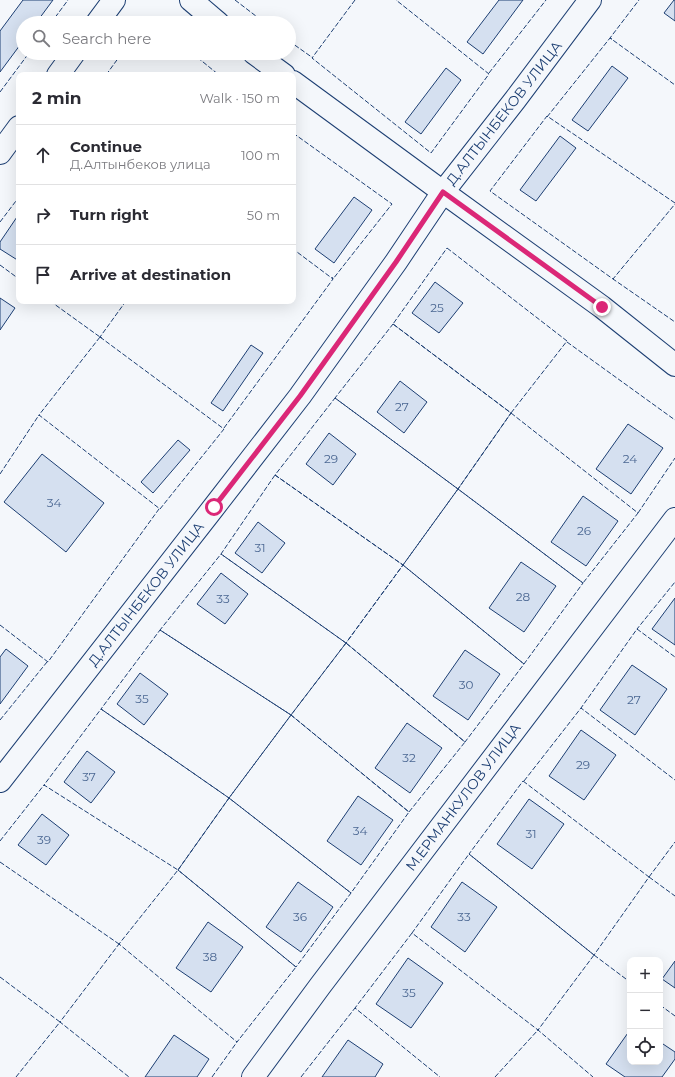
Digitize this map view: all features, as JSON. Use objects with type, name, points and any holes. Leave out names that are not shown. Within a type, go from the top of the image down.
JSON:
[{"type":"street","points":[[102,16],[114,0]]},
{"type":"street","points":[[191,0],[210,16]]},
{"type":"street","name":"Д.АЛТЫНБЕКОВ УЛИЦА","points":[[0,781],[300,396],[396,262],[443,192],[515,100],[590,0]]},
{"type":"street","points":[[60,72],[69,60]]},
{"type":"street","points":[[264,60],[280,72]]},
{"type":"street","points":[[296,84],[602,307],[675,365]]},
{"type":"street","points":[[0,153],[16,132]]},
{"type":"street","name":"М.ЕРМАНКУЛОВ УЛИЦА","points":[[253,1077],[320,986],[675,519]]},
{"type":"building","points":[[23,0],[53,0],[41,16],[16,16],[16,50],[0,72],[0,31]]},
{"type":"building","points":[[499,0],[523,0],[483,54],[467,42]]},
{"type":"building","points":[[675,0],[675,21],[664,13]]},
{"type":"building","points":[[612,66],[628,78],[588,131],[572,120]]},
{"type":"building","points":[[446,68],[461,80],[421,134],[405,122]]},
{"type":"building","points":[[560,136],[576,148],[536,201],[520,190]]},
{"type":"building","points":[[354,197],[372,210],[334,263],[315,249]]},
{"type":"building","points":[[16,218],[16,259],[0,249],[0,242]]},
{"type":"building","points":[[435,282],[463,303],[439,333],[412,313]]},
{"type":"building","points":[[0,298],[15,308],[0,330]]},
{"type":"building","points":[[251,345],[263,353],[223,411],[211,403]]},
{"type":"building","points":[[400,381],[427,402],[404,433],[377,412]]},
{"type":"building","points":[[628,424],[663,448],[631,494],[596,469]]},
{"type":"building","points":[[329,433],[356,454],[333,485],[306,464]]},
{"type":"building","points":[[178,440],[190,450],[153,493],[141,482]]},
{"type":"building","points":[[42,454],[104,503],[66,552],[4,502]]},
{"type":"building","points":[[583,496],[618,521],[586,566],[551,542]]},
{"type":"building","points":[[258,522],[285,543],[262,573],[235,553]]},
{"type":"building","points":[[521,562],[556,586],[524,632],[489,608]]},
{"type":"building","points":[[221,573],[248,594],[225,624],[197,604]]},
{"type":"building","points":[[675,598],[675,645],[652,629]]},
{"type":"building","points":[[6,649],[28,666],[0,704],[0,657]]},
{"type":"building","points":[[465,650],[500,674],[468,720],[433,696]]},
{"type":"building","points":[[632,665],[667,689],[635,735],[600,710]]},
{"type":"building","points":[[140,673],[168,694],[144,725],[117,704]]},
{"type":"building","points":[[407,723],[442,748],[410,793],[375,768]]},
{"type":"building","points":[[581,730],[616,755],[584,800],[549,776]]},
{"type":"building","points":[[87,751],[115,772],[91,803],[64,782]]},
{"type":"building","points":[[358,796],[393,820],[361,865],[327,841]]},
{"type":"building","points":[[529,799],[564,824],[532,869],[497,844]]},
{"type":"building","points":[[42,814],[69,835],[46,865],[18,845]]},
{"type":"building","points":[[298,882],[333,907],[301,952],[266,927]]},
{"type":"building","points":[[462,882],[497,907],[465,952],[431,927]]},
{"type":"building","points":[[208,922],[243,947],[211,992],[176,968]]},
{"type":"building","points":[[408,958],[443,983],[411,1028],[376,1004]]},
{"type":"building","points":[[675,961],[675,988],[663,980]]},
{"type":"building","points":[[627,1034],[627,1065],[663,1065],[663,1044],[675,1052],[675,1059],[662,1077],[625,1077],[606,1064]]},
{"type":"building","points":[[174,1035],[209,1059],[197,1077],[145,1077]]},
{"type":"building","points":[[348,1040],[383,1064],[375,1077],[322,1077]]},
{"type":"fence","points":[[56,16],[68,0]]},
{"type":"fence","points":[[235,0],[256,16]]},
{"type":"fence","points":[[355,0],[312,58],[431,153],[489,74],[396,0]]},
{"type":"fence","points":[[489,73],[546,0]]},
{"type":"fence","points":[[612,39],[610,38],[639,0]]},
{"type":"fence","points":[[547,117],[610,38],[675,85]]},
{"type":"fence","points":[[296,46],[313,58]]},
{"type":"fence","points":[[0,92],[24,60]]},
{"type":"fence","points":[[108,72],[117,60]]},
{"type":"fence","points":[[201,60],[215,72]]},
{"type":"fence","points":[[675,203],[547,116],[490,191],[613,279],[675,204]]},
{"type":"fence","points":[[296,135],[392,204],[333,279],[332,277]]},
{"type":"fence","points":[[0,222],[16,201]]},
{"type":"fence","points":[[447,248],[567,341],[511,413],[393,324],[447,248]]},
{"type":"fence","points":[[224,428],[333,279],[296,251]]},
{"type":"fence","points":[[0,265],[16,277]]},
{"type":"fence","points":[[614,279],[675,322]]},
{"type":"fence","points":[[54,304],[100,337]]},
{"type":"fence","points":[[102,338],[100,337],[124,304]]},
{"type":"fence","points":[[393,324],[511,413],[458,489],[335,398],[393,324]]},
{"type":"fence","points":[[100,337],[224,429],[160,509],[39,415],[100,337]]},
{"type":"fence","points":[[567,342],[675,420]]},
{"type":"fence","points":[[335,398],[458,489],[403,565],[275,475],[335,398]]},
{"type":"fence","points":[[511,413],[638,513],[583,583],[458,489],[511,413]]},
{"type":"fence","points":[[0,474],[39,416]]},
{"type":"fence","points":[[638,513],[675,458]]},
{"type":"fence","points":[[275,475],[403,565],[346,643],[221,554],[275,475]]},
{"type":"fence","points":[[458,489],[583,583],[524,664],[403,565],[458,489]]},
{"type":"fence","points":[[0,625],[48,662],[159,509]]},
{"type":"fence","points":[[221,554],[346,643],[291,715],[160,630],[221,554]]},
{"type":"fence","points":[[346,643],[465,742],[409,812],[291,715],[403,565],[524,664],[465,742],[346,643]]},
{"type":"fence","points":[[638,630],[637,629],[675,582]]},
{"type":"fence","points":[[582,709],[581,708],[637,629],[675,657]]},
{"type":"fence","points":[[160,630],[291,715],[229,798],[101,709],[160,630]]},
{"type":"fence","points":[[0,720],[47,662]]},
{"type":"fence","points":[[524,781],[581,708],[675,780]]},
{"type":"fence","points":[[101,709],[229,798],[178,870],[44,785],[101,709]]},
{"type":"fence","points":[[291,715],[409,812],[351,893],[229,798],[291,715]]},
{"type":"fence","points":[[523,781],[649,877],[594,955],[469,854],[523,781]]},
{"type":"fence","points":[[0,841],[44,785],[45,786]]},
{"type":"fence","points":[[229,798],[351,893],[296,967],[178,870],[229,798]]},
{"type":"fence","points":[[649,877],[675,842]]},
{"type":"fence","points":[[469,854],[594,955],[538,1030],[412,933],[469,854]]},
{"type":"fence","points":[[0,862],[119,944],[120,943]]},
{"type":"fence","points":[[178,870],[296,967],[237,1042],[119,944],[178,870]]},
{"type":"fence","points":[[649,877],[675,896]]},
{"type":"fence","points":[[412,933],[355,1008],[440,1077]]},
{"type":"fence","points":[[120,945],[119,944],[60,1022],[129,1077]]},
{"type":"fence","points":[[594,955],[627,980]]},
{"type":"fence","points":[[0,977],[60,1021]]},
{"type":"fence","points":[[663,1007],[675,1016]]},
{"type":"fence","points":[[301,1077],[355,1008],[357,1009]]},
{"type":"fence","points":[[16,1077],[60,1022],[61,1023]]},
{"type":"fence","points":[[539,1029],[538,1030],[593,1077]]},
{"type":"fence","points":[[495,1077],[537,1030]]},
{"type":"fence","points":[[212,1077],[237,1042],[236,1041]]},
{"type":"route","points":[[214,507],[300,396],[396,262],[443,192],[602,307]]}]
